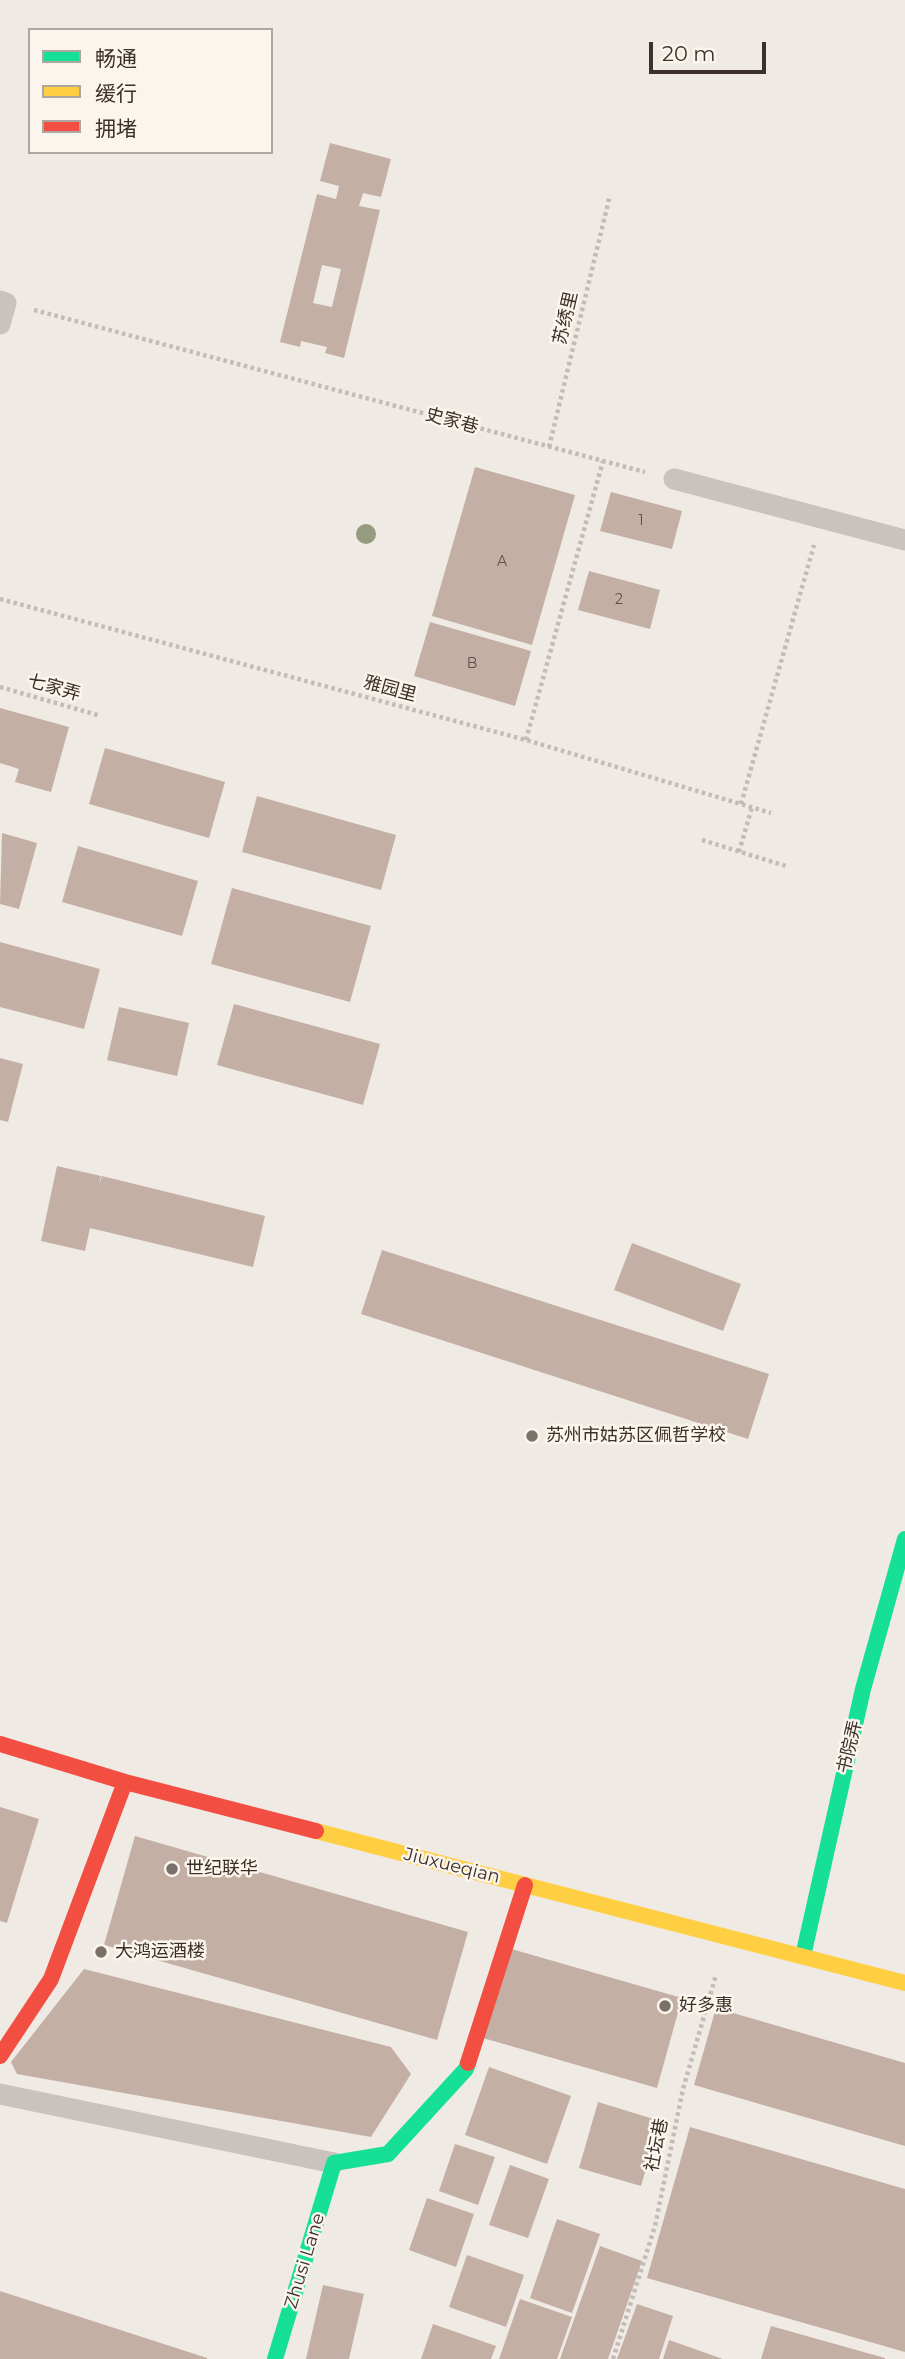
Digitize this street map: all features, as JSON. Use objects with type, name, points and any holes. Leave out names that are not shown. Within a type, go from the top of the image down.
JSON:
[{"type":"street","name":"书院弄","points":[[803,1956],[863,1689],[905,1539]]},
{"type":"street","name":"Jiuxueqian","points":[[0,1744],[125,1782],[905,1983]]},
{"type":"street","points":[[0,2056],[51,1979],[125,1782]]},
{"type":"street","points":[[334,2163],[388,2154],[466,2069],[525,1885]]},
{"type":"street","name":"Zhusi Lane","points":[[275,2359],[334,2163]]},
{"type":"lane","points":[[0,324],[3,302]]},
{"type":"lane","points":[[674,479],[905,540]]},
{"type":"lane","points":[[0,2094],[334,2163]]},
{"type":"path","name":"苏绣里","points":[[550,447],[610,195]]},
{"type":"path","name":"史家巷","points":[[3,302],[674,479]]},
{"type":"path","points":[[526,740],[603,461]]},
{"type":"path","points":[[741,804],[822,518]]},
{"type":"path","name":"雅园里","points":[[0,598],[526,740],[771,813]]},
{"type":"path","name":"七家弄","points":[[0,687],[101,716]]},
{"type":"path","points":[[739,852],[752,807]]},
{"type":"path","points":[[702,840],[789,867]]},
{"type":"path","name":"社坛巷","points":[[613,2359],[655,2226],[683,2089],[728,1937]]},
{"type":"building","points":[[330,143],[391,159],[381,197],[363,193],[359,206],[380,210],[344,358],[325,353],[327,347],[301,341],[300,347],[280,342],[317,194],[336,199],[339,186],[320,181]],"holes":[[[322,265],[341,269],[332,307],[313,303]]]},
{"type":"building","points":[[475,467],[575,495],[532,645],[432,616]]},
{"type":"building","points":[[611,492],[682,511],[672,549],[600,531]]},
{"type":"building","points":[[589,571],[660,590],[650,629],[578,610]]},
{"type":"building","points":[[430,622],[531,651],[515,706],[414,676]]},
{"type":"building","points":[[0,708],[69,727],[51,792],[15,782],[19,769],[0,763]]},
{"type":"building","points":[[105,748],[225,782],[209,838],[89,804]]},
{"type":"building","points":[[257,796],[396,835],[381,890],[242,852]]},
{"type":"building","points":[[2,833],[37,843],[19,909],[0,904]]},
{"type":"building","points":[[78,846],[198,881],[182,936],[62,902]]},
{"type":"building","points":[[232,888],[371,926],[350,1002],[211,964]]},
{"type":"building","points":[[0,942],[100,969],[84,1029],[0,1007]]},
{"type":"building","points":[[234,1004],[380,1044],[363,1105],[217,1065]]},
{"type":"building","points":[[119,1007],[189,1023],[177,1076],[107,1060]]},
{"type":"building","points":[[0,1058],[23,1064],[8,1122],[0,1120]]},
{"type":"building","points":[[57,1166],[101,1176],[99,1185],[102,1176],[265,1216],[253,1267],[90,1228],[85,1251],[41,1241]]},
{"type":"building","points":[[632,1243],[741,1284],[723,1331],[614,1290]]},
{"type":"building","points":[[382,1250],[769,1374],[748,1439],[361,1314]]},
{"type":"building","points":[[0,1807],[39,1819],[7,1923],[0,1921]]},
{"type":"building","points":[[135,1836],[468,1932],[437,2040],[104,1945]]},
{"type":"building","points":[[508,1948],[682,1998],[657,2088],[483,2038]]},
{"type":"building","points":[[84,1969],[391,2047],[411,2074],[371,2137],[17,2074],[11,2062]]},
{"type":"building","points":[[716,2008],[905,2063],[905,2146],[694,2085]]},
{"type":"building","points":[[489,2067],[571,2096],[547,2164],[465,2135]]},
{"type":"building","points":[[598,2102],[660,2121],[641,2186],[579,2168]]},
{"type":"building","points":[[690,2127],[905,2189],[905,2352],[647,2278]]},
{"type":"building","points":[[455,2144],[495,2157],[478,2205],[439,2191]]},
{"type":"building","points":[[510,2165],[549,2179],[528,2238],[489,2225]]},
{"type":"building","points":[[427,2198],[474,2214],[456,2267],[409,2250]]},
{"type":"building","points":[[557,2219],[600,2234],[572,2313],[530,2298]]},
{"type":"building","points":[[600,2246],[642,2261],[608,2359],[560,2359]]},
{"type":"building","points":[[467,2255],[524,2275],[506,2327],[449,2307]]},
{"type":"building","points":[[323,2285],[364,2294],[349,2359],[306,2359]]},
{"type":"building","points":[[0,2291],[207,2358],[207,2359],[0,2359]]},
{"type":"building","points":[[520,2299],[572,2317],[557,2359],[499,2359]]},
{"type":"building","points":[[637,2304],[673,2316],[659,2359],[617,2359]]},
{"type":"building","points":[[433,2324],[496,2346],[491,2359],[421,2359]]},
{"type":"building","points":[[771,2326],[885,2358],[885,2359],[761,2359]]},
{"type":"building","points":[[669,2340],[723,2359],[663,2359]]},
{"type":"traffic: fast","points":[[803,1956],[863,1689],[905,1539]]},
{"type":"traffic: fast","points":[[275,2359],[334,2163],[388,2154],[466,2069],[468,2063]]},
{"type":"traffic: slow","points":[[316,1831],[905,1983]]},
{"type":"traffic: jam","points":[[0,1744],[125,1782],[316,1831]]},
{"type":"traffic: jam","points":[[0,2056],[51,1979],[125,1782]]},
{"type":"traffic: jam","points":[[468,2063],[525,1885]]},
{"type":"place","name":"苏州市姑苏区佩哲学校","points":[[532,1436]]},
{"type":"place","name":"世纪联华","points":[[172,1869]]},
{"type":"place","name":"大鸿运酒楼","points":[[101,1952]]},
{"type":"place","name":"好多惠","points":[[665,2006]]}]
